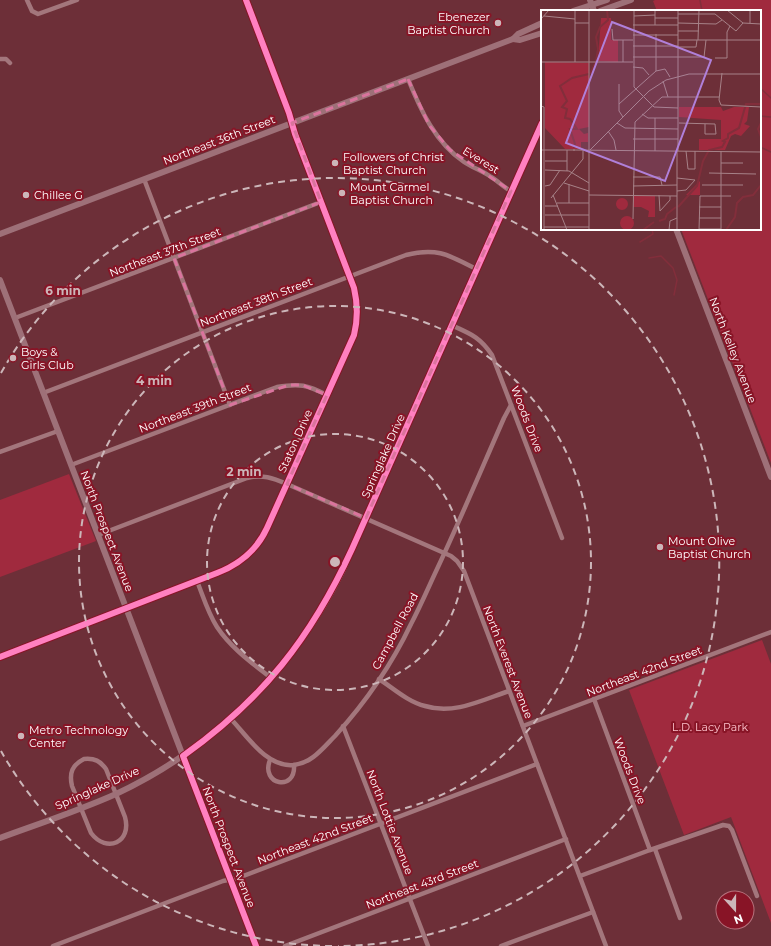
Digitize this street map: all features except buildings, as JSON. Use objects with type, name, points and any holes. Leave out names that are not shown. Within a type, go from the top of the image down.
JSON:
[{"type":"street","points":[[27,0],[32,11],[38,14],[77,0]]},
{"type":"street","points":[[246,0],[292,123]]},
{"type":"street","points":[[575,10],[591,2],[607,0]]},
{"type":"street","points":[[603,10],[631,0]]},
{"type":"street","name":"Northeast 36th Street","points":[[0,234],[513,39],[518,34],[541,23]]},
{"type":"street","name":"Northeast 36th Street","points":[[513,39],[520,40],[541,33]]},
{"type":"street","points":[[0,59],[6,59],[10,63]]},
{"type":"street","name":"Everest","points":[[408,79],[429,125],[450,150],[470,166],[491,177],[504,188],[512,191]]},
{"type":"street","name":"Staton Drive","points":[[0,657],[233,566],[254,549],[264,534],[354,335],[357,325],[357,304],[349,276],[292,123]]},
{"type":"street","name":"Springlake Drive","points":[[0,838],[116,794],[183,756],[231,719],[271,678],[287,659],[326,603],[344,566],[541,125]]},
{"type":"street","points":[[144,179],[230,405]]},
{"type":"street","name":"Northeast 37th Street","points":[[15,318],[321,202]]},
{"type":"street","name":"North Kelley Avenue","points":[[676,230],[771,477]]},
{"type":"street","name":"Northeast 38th Street","points":[[43,392],[406,255],[420,251],[434,251],[447,254],[476,268]]},
{"type":"street","name":"North Prospect Avenue","points":[[0,280],[254,945]]},
{"type":"street","name":"Woods Drive","points":[[451,325],[477,337],[492,355],[562,538]]},
{"type":"street","name":"Northeast 39th Street","points":[[71,465],[277,387],[302,385],[327,395]]},
{"type":"street","name":"Campbell Road","points":[[270,760],[279,764],[294,765],[310,760],[318,754],[344,726],[379,679],[411,625],[511,405]]},
{"type":"street","points":[[0,452],[58,430]]},
{"type":"street","name":"North Everest Avenue","points":[[98,535],[254,476],[265,476],[287,484],[451,556],[457,561],[464,571],[606,946]]},
{"type":"street","points":[[197,581],[209,612],[217,626],[240,652],[271,678]]},
{"type":"street","name":"Northeast 42nd Street","points":[[522,726],[771,632]]},
{"type":"street","points":[[379,679],[408,698],[424,706],[441,709],[460,708],[509,691]]},
{"type":"street","name":"Woods Drive","points":[[594,699],[680,918]]},
{"type":"street","points":[[231,719],[270,760],[268,764],[269,774],[275,781],[279,783],[290,779],[294,772],[294,765]]},
{"type":"street","name":"North Lottie Avenue","points":[[344,726],[428,946]]},
{"type":"street","points":[[90,758],[97,760],[106,770],[116,794],[127,824],[126,832],[116,843],[101,843],[91,834],[72,786],[70,779],[74,767],[84,759],[90,758]]},
{"type":"street","name":"Northeast 42nd Street","points":[[53,946],[381,824],[537,764]]},
{"type":"street","points":[[580,876],[723,825],[728,826],[732,830],[757,896]]},
{"type":"street","name":"Northeast 43rd Street","points":[[285,946],[566,839]]},
{"type":"street","points":[[501,946],[593,912]]},
{"type":"highlighted area","points":[[408,79],[429,125],[450,150],[511,191],[366,518],[287,484],[327,395],[302,385],[289,385],[230,405],[174,258],[321,202],[292,123]]},
{"type":"green space","points":[[771,0],[771,463],[681,230],[761,230],[761,10],[657,10],[653,1]]},
{"type":"green space","points":[[69,474],[96,541],[0,577],[0,500]]},
{"type":"green space","name":"L.D. Lacy Park","points":[[762,640],[771,664],[771,923],[731,817],[684,835],[629,690]]},
{"type":"waterway","points":[[700,0],[702,10]]},
{"type":"waterway","points":[[761,89],[771,98]]},
{"type":"waterway","points":[[761,116],[771,117]]},
{"type":"waterway","points":[[761,147],[771,152]]},
{"type":"waterway","points":[[640,242],[653,234],[652,230]]},
{"type":"waterway","points":[[649,258],[661,256],[673,268],[677,280],[674,295]]},
{"type":"cycle path","points":[[0,657],[217,573],[240,561],[253,550],[267,528],[354,335],[357,312],[354,288],[246,0]]},
{"type":"cycle path","points":[[256,946],[183,756],[212,734],[261,689],[302,639],[320,611],[352,549],[541,125]]},
{"type":"place","name":"Ebenezer Baptist Church","points":[[498,23]]},
{"type":"place","name":"Followers of Christ Baptist Church","points":[[335,163]]},
{"type":"place","name":"Mount Carmel Baptist Church","points":[[342,193]]},
{"type":"place","name":"Chillee G","points":[[26,195]]},
{"type":"place","name":"Boys & Girls Club","points":[[13,358]]},
{"type":"place","name":"Mount Olive Baptist Church","points":[[660,547]]},
{"type":"place","name":"Metro Technology Center","points":[[21,736]]}]
